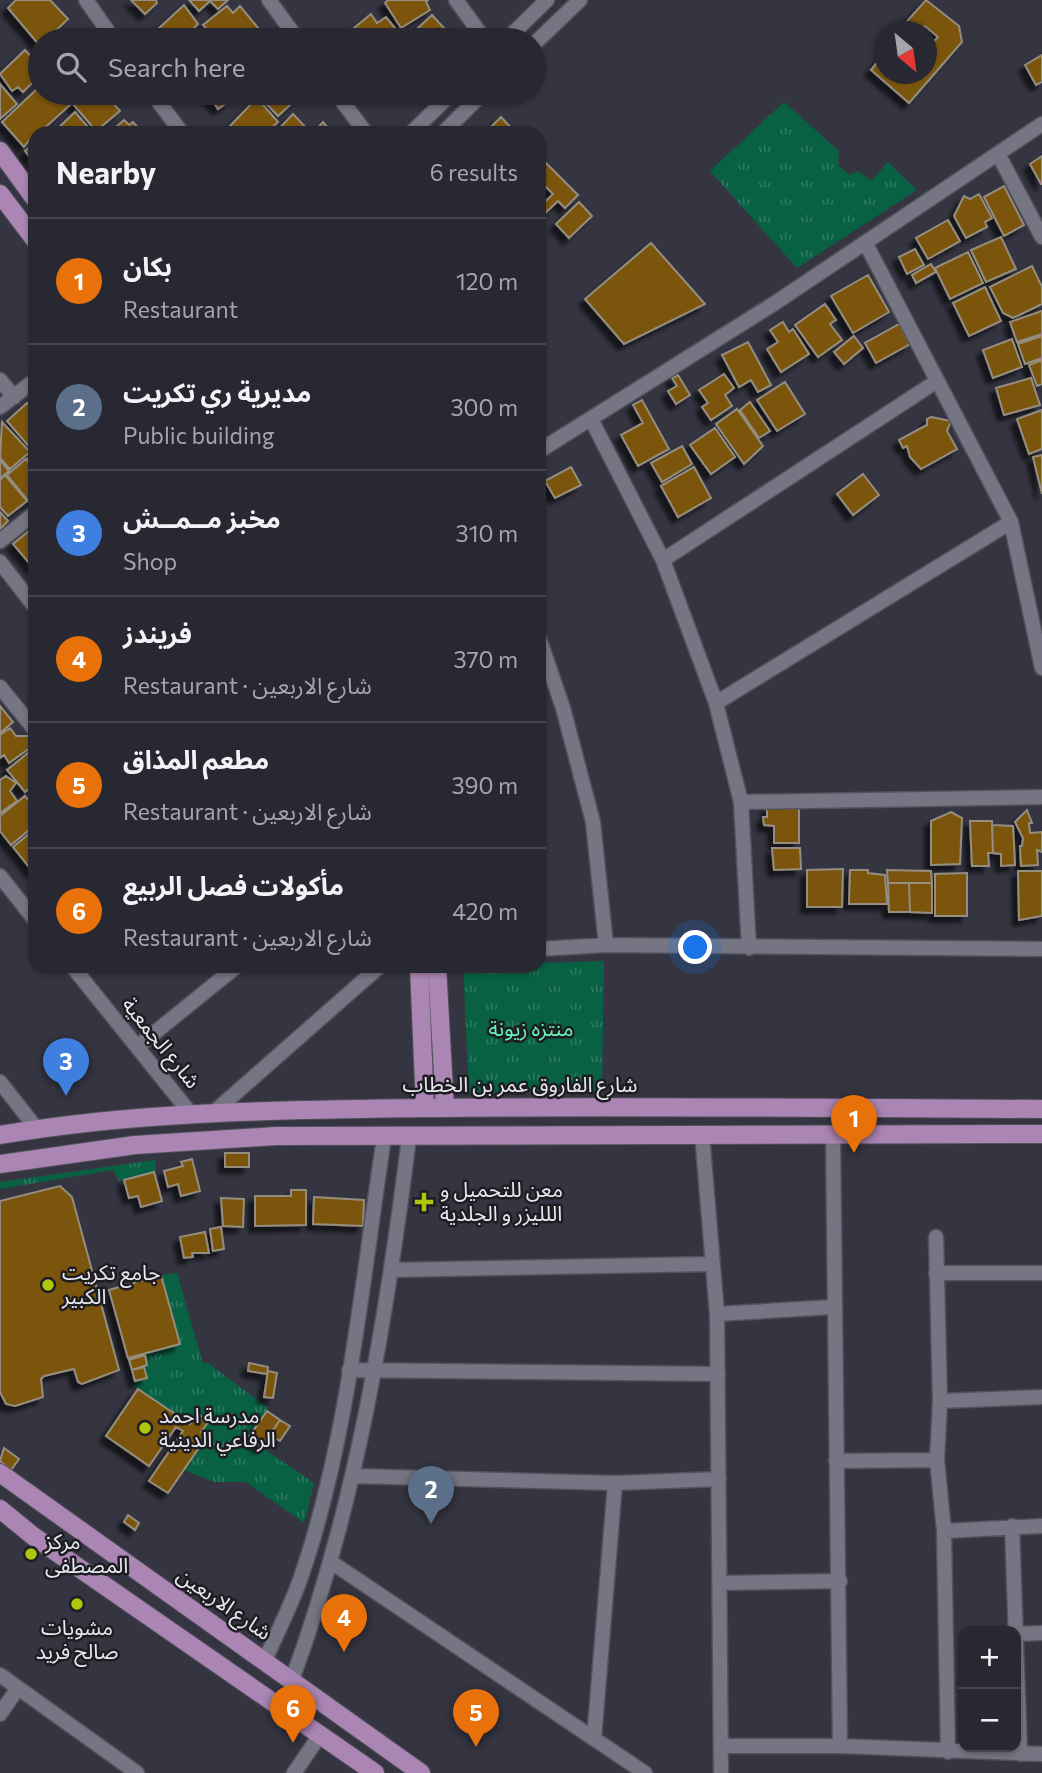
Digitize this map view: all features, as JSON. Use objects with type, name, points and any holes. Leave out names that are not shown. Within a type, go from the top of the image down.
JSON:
[{"type":"main road","points":[[0,151],[28,189]]},
{"type":"main road","points":[[0,194],[28,231]]},
{"type":"main road","points":[[419,973],[425,1108]]},
{"type":"main road","points":[[437,973],[445,1108]]},
{"type":"main road","name":"شارع الفاروق عمر بن الخطاب","points":[[0,1135],[104,1119],[213,1113],[425,1108],[1042,1109]]},
{"type":"main road","points":[[0,1164],[135,1145],[276,1136],[409,1138],[702,1134],[1042,1134]]},
{"type":"main road","name":"شارع الاربعين","points":[[0,1473],[76,1530],[265,1660],[421,1773]]},
{"type":"main road","points":[[0,1509],[60,1555],[375,1773]]},
{"type":"main road","points":[[60,1555],[72,1553],[77,1548],[79,1535],[76,1530]]},
{"type":"main road","points":[[93,1578],[92,1568],[97,1559],[112,1554]]},
{"type":"street","points":[[86,0],[106,28]]},
{"type":"street","points":[[269,0],[289,28]]},
{"type":"street","points":[[456,0],[476,28]]},
{"type":"street","points":[[518,28],[547,0]]},
{"type":"street","points":[[546,33],[580,0]]},
{"type":"street","points":[[161,105],[177,126]]},
{"type":"street","points":[[345,105],[361,126]]},
{"type":"street","points":[[418,126],[440,105]]},
{"type":"street","points":[[450,126],[471,105]]},
{"type":"street","points":[[546,447],[866,244],[1042,124]]},
{"type":"street","points":[[998,154],[1042,237]]},
{"type":"street","points":[[866,244],[1011,522],[1035,605],[1042,667]]},
{"type":"street","points":[[0,380],[14,397]]},
{"type":"street","points":[[663,560],[937,381]]},
{"type":"street","points":[[0,407],[28,386]]},
{"type":"street","points":[[591,419],[663,560],[716,703],[741,802],[749,948]]},
{"type":"street","points":[[0,541],[28,519]]},
{"type":"street","points":[[716,703],[1011,522]]},
{"type":"street","points":[[0,562],[28,598]]},
{"type":"street","points":[[546,658],[563,708],[593,822],[606,945]]},
{"type":"street","points":[[0,687],[28,721]]},
{"type":"street","points":[[741,802],[1042,797]]},
{"type":"street","points":[[0,876],[28,901]]},
{"type":"street","points":[[546,949],[606,945],[1042,949]]},
{"type":"street","name":"شارع الجمعية","points":[[78,973],[191,1114]]},
{"type":"street","points":[[137,1047],[228,973]]},
{"type":"street","points":[[213,1113],[372,973]]},
{"type":"street","points":[[0,1082],[37,1129]]},
{"type":"street","points":[[702,1134],[711,1264],[718,1314],[721,1773]]},
{"type":"street","points":[[833,1134],[840,1746]]},
{"type":"street","points":[[265,1660],[292,1601],[309,1549],[348,1370],[384,1138]]},
{"type":"street","points":[[292,1680],[331,1562],[354,1476],[392,1270],[409,1138]]},
{"type":"street","points":[[936,1237],[940,1401],[937,1460],[944,1531],[948,1752]]},
{"type":"street","points":[[392,1270],[711,1264]]},
{"type":"street","points":[[936,1273],[1042,1273]]},
{"type":"street","points":[[718,1314],[833,1307]]},
{"type":"street","points":[[348,1370],[718,1374]]},
{"type":"street","points":[[940,1401],[1042,1397]]},
{"type":"street","points":[[836,1461],[937,1460]]},
{"type":"street","points":[[354,1476],[615,1483],[719,1479]]},
{"type":"street","points":[[594,1739],[615,1483]]},
{"type":"street","points":[[944,1531],[1042,1526]]},
{"type":"street","points":[[1012,1527],[1017,1626]]},
{"type":"street","points":[[331,1562],[645,1773]]},
{"type":"street","points":[[720,1583],[840,1581]]},
{"type":"street","points":[[1021,1634],[1042,1633]]},
{"type":"street","points":[[0,1675],[132,1772]]},
{"type":"street","points":[[0,1714],[18,1688]]},
{"type":"street","points":[[1018,1689],[1020,1754]]},
{"type":"street","points":[[294,1773],[320,1735]]},
{"type":"street","points":[[721,1746],[840,1746],[1042,1754]]},
{"type":"green space","points":[[784,102],[839,151],[838,165],[850,175],[858,171],[871,181],[888,162],[917,190],[797,268],[710,171]]},
{"type":"green space","name":"منتزه زيونة","points":[[604,961],[602,1091],[469,1093],[463,973],[546,973],[546,963]]},
{"type":"green space","points":[[155,1160],[156,1171],[119,1181],[113,1170],[0,1189],[0,1182]]},
{"type":"green space","points":[[177,1273],[203,1363],[208,1363],[268,1408],[248,1438],[314,1483],[304,1523],[246,1482],[214,1482],[184,1470],[208,1421],[198,1414],[190,1424],[133,1385],[135,1381],[147,1378],[143,1354],[161,1275]]},
{"type":"building","points":[[16,0],[50,0],[68,19],[59,28],[28,28],[28,32],[8,8]]},
{"type":"building","points":[[131,0],[156,0],[157,3],[145,14]]},
{"type":"building","points":[[189,0],[228,0],[218,9],[210,1],[199,11]]},
{"type":"building","points":[[388,0],[428,0],[426,2],[430,10],[401,28],[385,3]]},
{"type":"building","points":[[926,0],[959,26],[962,42],[937,71],[937,21],[907,21]]},
{"type":"building","points":[[184,5],[198,24],[194,28],[159,28]]},
{"type":"building","points":[[227,6],[233,13],[240,6],[258,28],[206,28],[203,25]]},
{"type":"building","points":[[371,14],[377,23],[386,17],[395,28],[354,28]]},
{"type":"building","points":[[432,15],[444,28],[418,28]]},
{"type":"building","points":[[25,50],[28,53],[28,87],[23,92],[18,87],[12,91],[0,74]]},
{"type":"building","points":[[1042,55],[1042,82],[1036,85],[1025,65]]},
{"type":"building","points":[[0,84],[17,104],[0,119]]},
{"type":"building","points":[[887,84],[926,84],[909,103]]},
{"type":"building","points":[[28,97],[28,105],[70,105],[47,126],[28,126],[28,142],[24,147],[2,122]]},
{"type":"building","points":[[74,105],[115,105],[120,111],[102,126],[92,126]]},
{"type":"building","points":[[250,105],[263,105],[278,122],[274,126],[230,126]]},
{"type":"building","points":[[268,105],[290,105],[278,116]]},
{"type":"building","points":[[75,112],[87,126],[60,126]]},
{"type":"building","points":[[293,114],[304,126],[282,126]]},
{"type":"building","points":[[501,117],[509,126],[492,126]]},
{"type":"building","points":[[124,120],[129,125],[133,122],[137,126],[117,126]]},
{"type":"building","points":[[1042,156],[1042,184],[1041,184],[1030,164]]},
{"type":"building","points":[[546,163],[578,195],[565,208],[558,201],[546,212],[546,201],[553,194],[546,187]]},
{"type":"building","points":[[1004,186],[1024,225],[1004,236],[984,197]]},
{"type":"building","points":[[979,194],[992,218],[985,222],[987,227],[966,238],[954,216],[964,196],[970,199]]},
{"type":"building","points":[[579,202],[592,216],[569,238],[556,224]]},
{"type":"building","points":[[948,220],[960,241],[928,259],[916,238]]},
{"type":"building","points":[[1001,237],[1016,269],[986,282],[971,250]]},
{"type":"building","points":[[651,243],[705,304],[624,344],[585,299]]},
{"type":"building","points":[[915,249],[924,265],[907,274],[899,257]]},
{"type":"building","points":[[968,252],[983,283],[950,299],[935,268]]},
{"type":"building","points":[[931,264],[936,272],[916,283],[912,275]]},
{"type":"building","points":[[1032,266],[1042,287],[1042,304],[1013,318],[1003,313],[990,287]]},
{"type":"building","points":[[868,275],[889,312],[853,333],[831,296]]},
{"type":"building","points":[[985,287],[1001,321],[969,336],[953,303]]},
{"type":"building","points":[[825,304],[836,320],[830,324],[842,340],[818,357],[795,325]]},
{"type":"building","points":[[1042,311],[1042,334],[1017,342],[1010,322]]},
{"type":"building","points":[[783,322],[789,332],[793,329],[809,354],[781,372],[767,349],[778,342],[770,330]]},
{"type":"building","points":[[899,324],[910,344],[876,363],[865,343]]},
{"type":"building","points":[[854,336],[863,348],[844,364],[834,352]]},
{"type":"building","points":[[1042,336],[1042,358],[1025,364],[1018,344]]},
{"type":"building","points":[[1012,339],[1022,367],[993,378],[983,350]]},
{"type":"building","points":[[748,342],[771,385],[758,392],[751,380],[739,387],[722,355]]},
{"type":"building","points":[[1042,360],[1042,384],[1037,386],[1029,365]]},
{"type":"building","points":[[724,374],[734,388],[725,395],[732,406],[711,420],[702,407],[708,403],[699,390]]},
{"type":"building","points":[[678,375],[690,395],[676,404],[668,391],[677,386],[672,378]]},
{"type":"building","points":[[1031,378],[1040,405],[1004,415],[996,388]]},
{"type":"building","points":[[785,382],[805,414],[777,431],[757,400]]},
{"type":"building","points":[[642,400],[669,449],[638,466],[621,435],[643,423],[633,405]]},
{"type":"building","points":[[750,402],[770,431],[759,438],[740,410]]},
{"type":"building","points":[[28,404],[28,445],[7,421]]},
{"type":"building","points":[[737,409],[763,446],[744,464],[716,424]]},
{"type":"building","points":[[1042,410],[1042,449],[1029,454],[1017,419]]},
{"type":"building","points":[[931,417],[951,421],[947,431],[957,449],[921,469],[910,457],[907,446],[903,448],[899,440],[927,425],[927,419]]},
{"type":"building","points":[[2,422],[28,450],[28,454],[10,469],[0,458]]},
{"type":"building","points":[[715,428],[735,457],[711,474],[690,445]]},
{"type":"building","points":[[682,446],[692,464],[662,482],[651,463]]},
{"type":"building","points":[[1042,455],[1042,494],[1033,457]]},
{"type":"building","points":[[26,459],[28,461],[28,501],[7,475]]},
{"type":"building","points":[[0,460],[9,471],[0,478]]},
{"type":"building","points":[[571,467],[581,485],[555,498],[546,480]]},
{"type":"building","points":[[694,467],[711,498],[678,517],[661,486]]},
{"type":"building","points":[[863,474],[879,495],[853,515],[837,494]]},
{"type":"building","points":[[5,475],[27,501],[8,516],[0,507],[0,480]]},
{"type":"building","points":[[0,512],[8,521],[0,529]]},
{"type":"building","points":[[28,532],[28,562],[13,544]]},
{"type":"building","points":[[0,706],[13,722],[0,733]]},
{"type":"building","points":[[10,728],[16,736],[28,736],[28,749],[9,763],[4,755],[0,758],[0,735]]},
{"type":"building","points":[[28,753],[28,790],[25,792],[7,770]]},
{"type":"building","points":[[6,776],[16,783],[10,791],[17,801],[0,813],[0,780]]},
{"type":"building","points":[[25,796],[28,800],[28,831],[11,845],[0,831],[0,816]]},
{"type":"building","points":[[799,805],[799,843],[774,843],[774,826],[764,825],[763,817],[767,817],[767,807]]},
{"type":"building","points":[[1027,810],[1032,823],[1029,823],[1030,833],[1042,832],[1042,852],[1037,850],[1038,865],[1021,866],[1020,846],[1023,838],[1015,822]]},
{"type":"building","points":[[951,812],[962,818],[960,864],[931,865],[931,821]]},
{"type":"building","points":[[970,821],[992,821],[993,853],[988,853],[989,866],[972,866]]},
{"type":"building","points":[[992,825],[1013,826],[1015,865],[1001,866],[1001,854],[993,853]]},
{"type":"building","points":[[28,835],[28,866],[13,847]]},
{"type":"building","points":[[772,848],[800,848],[801,869],[774,870]]},
{"type":"building","points":[[843,869],[842,907],[807,907],[807,870]]},
{"type":"building","points":[[850,870],[868,870],[868,873],[885,875],[887,904],[849,904]]},
{"type":"building","points":[[887,870],[931,871],[932,883],[888,883]]},
{"type":"building","points":[[1018,871],[1042,871],[1042,916],[1019,920]]},
{"type":"building","points":[[967,873],[967,916],[935,916],[935,874]]},
{"type":"building","points":[[888,883],[909,883],[910,912],[889,912]]},
{"type":"building","points":[[909,883],[932,883],[932,913],[910,912]]},
{"type":"building","points":[[225,1153],[249,1153],[249,1167],[225,1167]]},
{"type":"building","points":[[192,1159],[200,1191],[181,1196],[178,1184],[168,1187],[164,1171],[183,1166],[181,1162]]},
{"type":"building","points":[[154,1172],[162,1201],[141,1207],[138,1196],[129,1198],[124,1180]]},
{"type":"building","name":"جامع تكريت الكبير","points":[[60,1186],[72,1197],[119,1370],[82,1384],[78,1382],[74,1369],[44,1376],[41,1379],[43,1397],[15,1406],[6,1404],[0,1392],[0,1201]]},
{"type":"building","points":[[291,1190],[306,1190],[306,1225],[255,1226],[255,1196],[291,1196]]},
{"type":"building","points":[[314,1197],[364,1200],[363,1226],[313,1224]]},
{"type":"building","points":[[221,1198],[244,1199],[243,1227],[223,1226]]},
{"type":"building","points":[[221,1227],[224,1249],[213,1251],[210,1229]]},
{"type":"building","points":[[205,1232],[209,1253],[192,1253],[193,1257],[184,1258],[180,1237]]},
{"type":"building","points":[[161,1275],[180,1344],[128,1358],[109,1290]]},
{"type":"building","points":[[145,1355],[147,1365],[132,1370],[129,1360]]},
{"type":"building","points":[[249,1363],[268,1367],[267,1374],[248,1371]]},
{"type":"building","points":[[144,1367],[147,1378],[135,1381],[132,1370]]},
{"type":"building","points":[[268,1371],[277,1373],[273,1398],[264,1397]]},
{"type":"building","points":[[138,1389],[190,1424],[198,1414],[209,1421],[201,1432],[207,1436],[168,1493],[149,1481],[183,1431],[176,1427],[149,1466],[106,1436]]},
{"type":"building","points":[[267,1411],[280,1420],[261,1447],[248,1438]]},
{"type":"building","points":[[280,1420],[290,1426],[280,1441],[270,1435]]},
{"type":"building","points":[[4,1448],[19,1459],[11,1470],[0,1461]]},
{"type":"building","points":[[128,1515],[139,1523],[135,1530],[124,1522]]},
{"type":"place","name":"مخبز مــمــش","points":[[66,1096]]},
{"type":"place","name":"بكان","points":[[854,1153]]},
{"type":"place","name":"معن للتحميل و اللليزر و الجلدية","points":[[424,1202]]},
{"type":"place","name":"جامع تكريت الكبير","points":[[48,1285]]},
{"type":"place","name":"مدرسة احمد الرفاعي الدينية","points":[[145,1428]]},
{"type":"place","name":"مديرية ري تكريت","points":[[431,1524]]},
{"type":"place","name":"مركز المصطفى","points":[[31,1554]]},
{"type":"place","name":"مشويات صالح فريد","points":[[77,1604]]},
{"type":"place","name":"فريندز","points":[[344,1652]]},
{"type":"place","name":"مأكولات فصل الربيع","points":[[293,1743]]},
{"type":"place","name":"مطعم المذاق","points":[[476,1747]]}]
